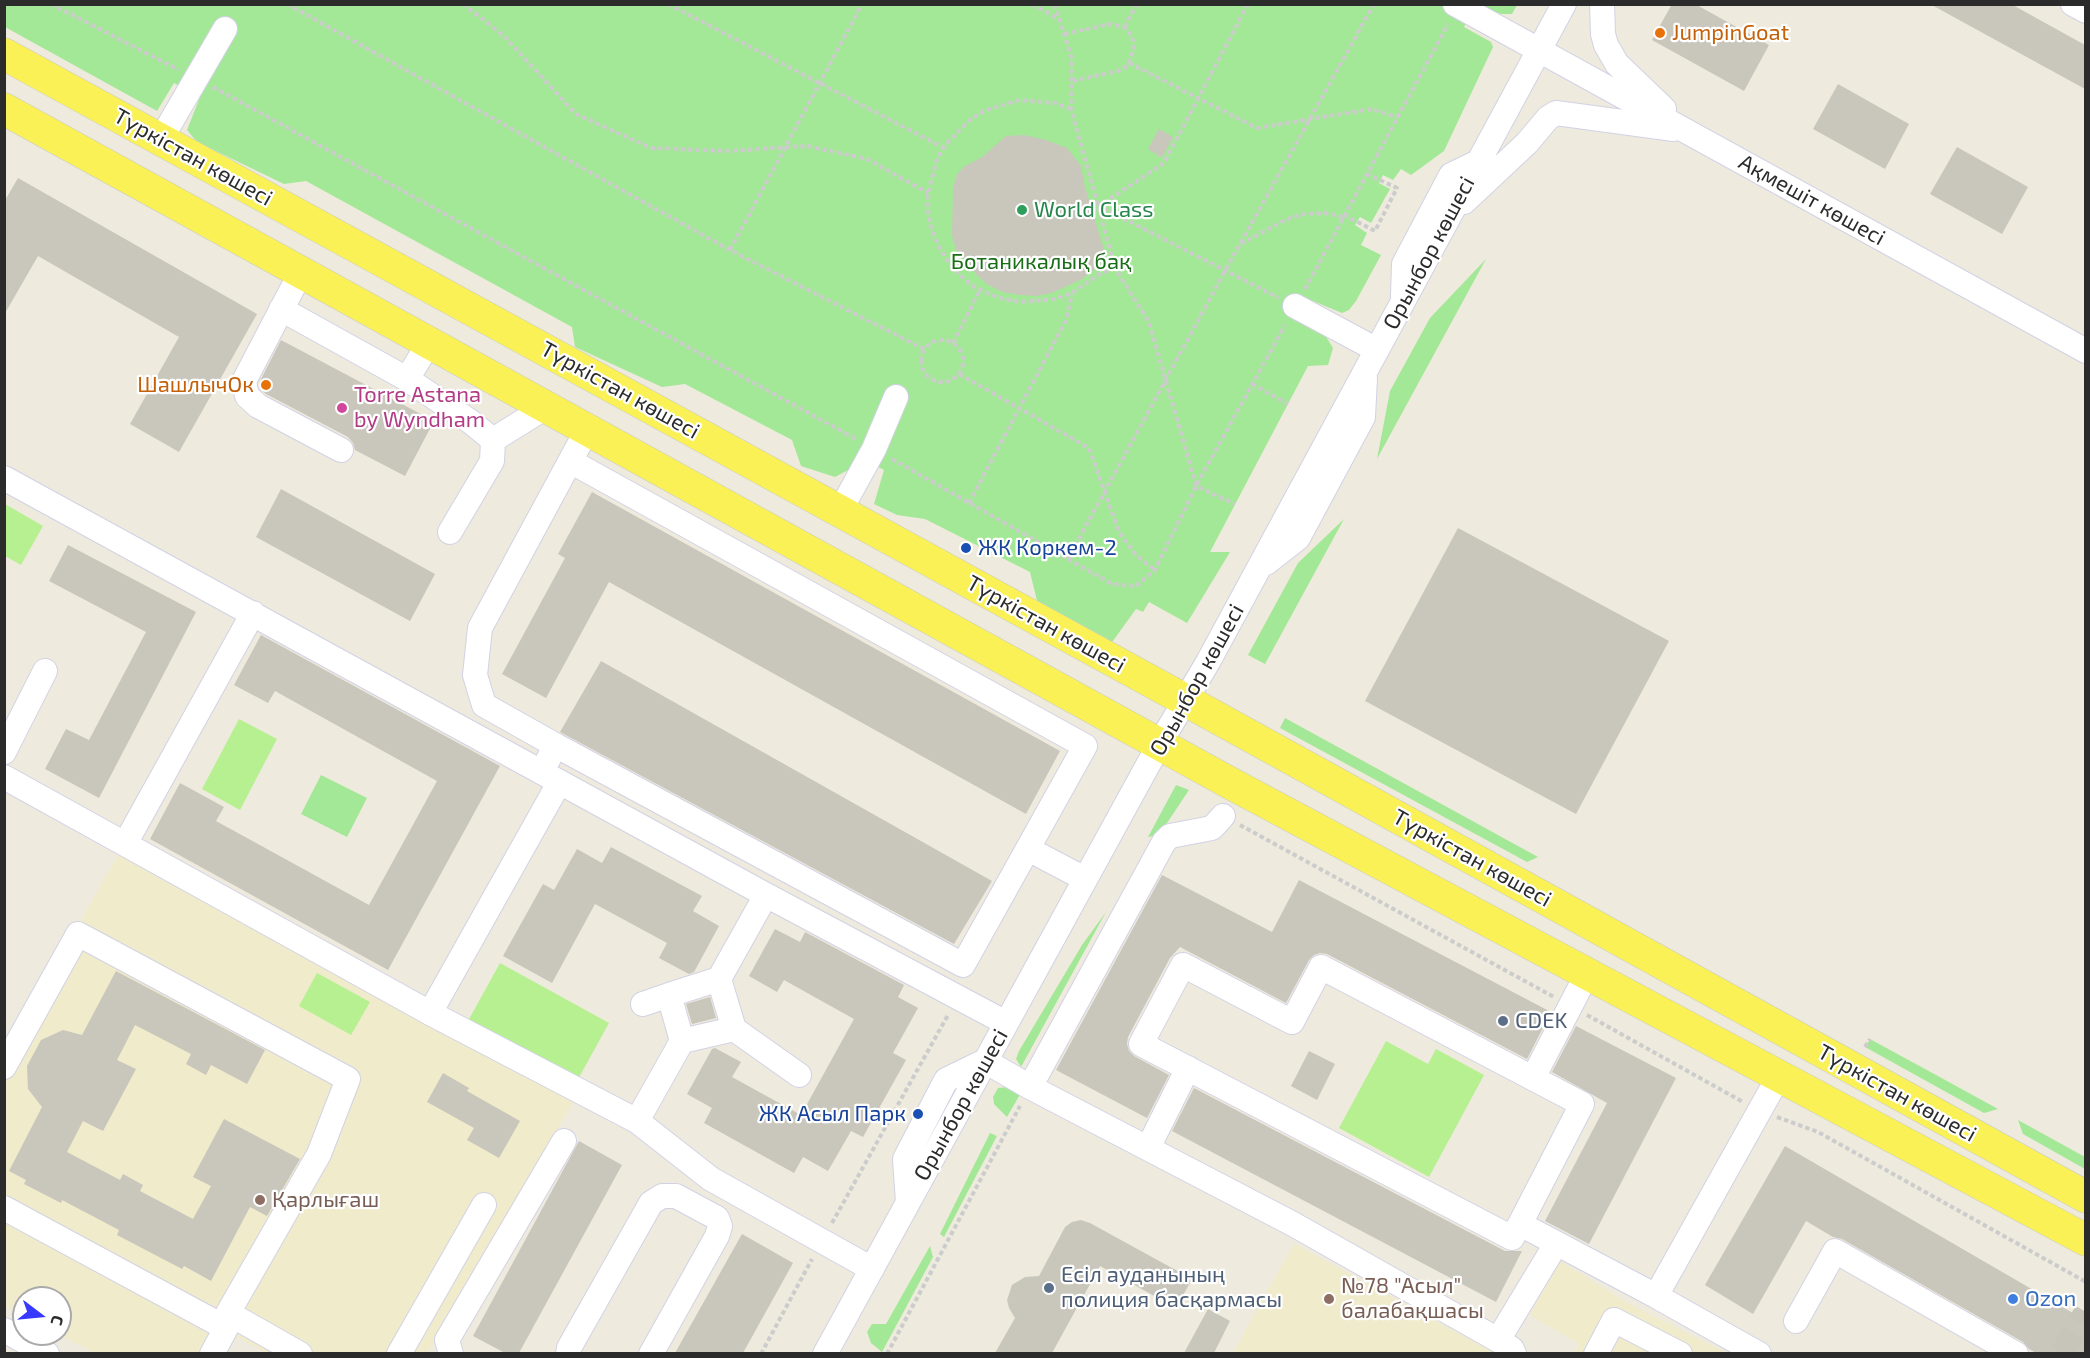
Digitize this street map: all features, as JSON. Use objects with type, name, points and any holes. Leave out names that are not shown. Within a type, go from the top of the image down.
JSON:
[{"type":"main road","name":"Түркістан көшесі","points":[[4,54],[1185,700],[2085,1197]]},
{"type":"main road","name":"Түркістан көшесі","points":[[4,110],[1241,789],[2085,1240]]},
{"type":"main road","points":[[488,375],[509,376],[519,368],[523,355],[509,330]]},
{"type":"main road","points":[[618,447],[603,427],[600,412],[604,402],[618,395],[634,398]]},
{"type":"street","name":"Ақмешіт көшесі","points":[[1455,4],[2076,346]]},
{"type":"street","name":"Орынбор көшесі","points":[[825,1353],[1160,743],[1208,662],[1564,4]]},
{"type":"street","points":[[1602,4],[1603,33],[1606,45],[1617,64],[1688,131]]},
{"type":"street","points":[[2073,4],[2085,11]]},
{"type":"street","points":[[160,139],[225,29]]},
{"type":"street","points":[[1450,215],[1527,143],[1548,118],[1556,113],[1688,131]]},
{"type":"street","points":[[1403,301],[1404,264],[1451,175],[1478,162]]},
{"type":"street","points":[[301,272],[244,381],[247,396],[258,406],[341,450]]},
{"type":"street","points":[[1295,306],[1377,350]]},
{"type":"street","points":[[281,309],[407,379],[471,422],[493,440]]},
{"type":"street","points":[[407,379],[429,343]]},
{"type":"street","points":[[2076,346],[2085,369]]},
{"type":"street","points":[[840,511],[874,449],[896,397]]},
{"type":"street","points":[[493,440],[546,407]]},
{"type":"street","points":[[570,461],[1085,746],[963,965],[484,705],[475,675],[480,628],[570,461],[587,430]]},
{"type":"street","points":[[450,532],[492,461],[493,440]]},
{"type":"street","points":[[4,478],[766,896],[1006,1023]]},
{"type":"street","points":[[792,584],[811,553]]},
{"type":"street","points":[[125,844],[253,613]]},
{"type":"street","points":[[4,752],[45,671]]},
{"type":"street","points":[[430,1013],[550,778],[555,745]]},
{"type":"street","points":[[4,777],[430,1013],[637,1122],[711,1179],[872,1269]]},
{"type":"street","points":[[1026,1095],[1164,842],[1170,836],[1212,828],[1223,816]]},
{"type":"street","points":[[1028,849],[1086,879]]},
{"type":"street","points":[[643,1004],[719,979],[766,896]]},
{"type":"street","points":[[4,1067],[78,934],[348,1079],[319,1154],[227,1321],[212,1353]]},
{"type":"street","points":[[1183,965],[1292,1022],[1321,967],[1533,1078],[1582,1104],[1512,1238],[1141,1044],[1183,965]]},
{"type":"street","points":[[1533,1078],[1587,974]]},
{"type":"street","points":[[719,979],[734,1029],[799,1075]]},
{"type":"street","points":[[637,1122],[682,1041],[669,995]]},
{"type":"street","points":[[682,1041],[734,1029]]},
{"type":"street","points":[[985,1061],[1026,1095],[1148,1148],[1293,1224],[1506,1347],[1556,1244]]},
{"type":"street","points":[[1148,1148],[1188,1068]]},
{"type":"street","points":[[1656,1296],[1779,1076]]},
{"type":"street","points":[[451,1353],[447,1340],[564,1141]]},
{"type":"street","points":[[696,1206],[711,1179]]},
{"type":"street","points":[[568,1353],[651,1203],[662,1196],[676,1196],[717,1218],[720,1226],[717,1236],[651,1353]]},
{"type":"street","points":[[399,1353],[484,1205]]},
{"type":"street","points":[[4,1208],[227,1321],[300,1353]]},
{"type":"street","points":[[1520,1224],[1759,1353]]},
{"type":"street","points":[[1796,1321],[1835,1251],[2016,1353]]},
{"type":"street","points":[[1596,1353],[1614,1320],[1680,1353]]},
{"type":"street","points":[[4,1330],[47,1353]]},
{"type":"path","points":[[51,4],[196,78],[874,449],[1112,584],[1136,586],[1155,570],[1136,555],[1119,532],[1089,448],[959,374]]},
{"type":"path","points":[[287,4],[730,250],[924,349]]},
{"type":"path","points":[[463,4],[503,35],[576,114],[651,148],[727,151],[807,146],[867,159],[928,193]]},
{"type":"path","points":[[668,4],[944,148]]},
{"type":"path","points":[[730,250],[862,4]]},
{"type":"path","points":[[1032,4],[1060,20]]},
{"type":"path","points":[[1055,4],[1072,60],[1071,109],[1115,268],[1149,322],[1196,486],[1235,504]]},
{"type":"path","points":[[1124,27],[1137,4]]},
{"type":"path","points":[[1099,206],[1164,163],[1248,4]]},
{"type":"path","points":[[1068,560],[1374,4]]},
{"type":"path","points":[[1064,33],[1110,24],[1124,27],[1132,36],[1134,50],[1129,63],[1118,71],[1072,81]]},
{"type":"path","points":[[1129,63],[1257,128],[1371,109],[1397,117]]},
{"type":"path","points":[[1071,109],[1055,103],[1020,100],[986,110],[957,130],[934,167],[928,193],[931,228],[946,260],[958,273],[980,290],[1003,299],[1021,302],[1055,299],[1072,293],[1101,273],[1115,268]]},
{"type":"path","points":[[1240,244],[1285,220],[1303,214],[1325,213],[1344,216],[1375,231],[1397,188],[1367,174]]},
{"type":"path","points":[[1099,206],[1295,306]]},
{"type":"path","points":[[953,343],[980,290]]},
{"type":"path","points":[[969,503],[1066,320],[1072,293]]},
{"type":"path","points":[[942,339],[953,343],[963,356],[959,374],[945,382],[931,380],[920,363],[924,349],[935,340],[942,339]]},
{"type":"path","points":[[1252,384],[1288,404]]},
{"type":"path","points":[[1223,816],[1760,1111],[1818,1132],[2085,1282]]},
{"type":"path","points":[[761,1353],[958,996]]},
{"type":"path","points":[[1865,1047],[1870,1039]]},
{"type":"path","points":[[887,1353],[1026,1095]]},
{"type":"shaded area","name":"Қарлығаш","points":[[118,855],[573,1102],[427,1353],[266,1353],[237,1337],[227,1353],[94,1353],[72,1341],[72,1286],[12,1286],[12,1309],[5,1305],[5,1054]]},
{"type":"shaded area","name":"№78 \"Асыл\" балабақшасы","points":[[1294,1244],[1495,1353],[1233,1353]]},
{"type":"shaded area","points":[[1560,1261],[1626,1302],[1726,1353],[1574,1353],[1579,1344],[1530,1315]]},
{"type":"green space","name":"Ботаникалық бақ","points":[[5,4],[1476,4],[1464,27],[1491,42],[1493,47],[1444,151],[1411,175],[1401,169],[1393,180],[1383,175],[1379,183],[1390,189],[1371,223],[1360,217],[1355,225],[1367,233],[1361,245],[1381,255],[1356,301],[1349,310],[1342,313],[1313,301],[1303,320],[1322,330],[1333,348],[1328,365],[1308,366],[1210,552],[1230,552],[1187,623],[1149,602],[1143,612],[1136,609],[1110,645],[1038,605],[1030,572],[925,519],[897,515],[874,504],[884,470],[857,456],[850,469],[835,477],[801,466],[792,440],[685,384],[662,387],[575,347],[572,327],[306,181],[284,184],[197,142],[187,130],[200,97],[174,83],[157,111],[5,27]]},
{"type":"green space","points":[[1478,5],[1517,5],[1512,14],[1501,14]]},
{"type":"green space","points":[[1486,259],[1377,459],[1390,391],[1430,318]]},
{"type":"green space","points":[[5,504],[43,526],[21,565],[5,556]]},
{"type":"green space","points":[[1344,519],[1265,664],[1248,655],[1298,563]]},
{"type":"green space","points":[[1285,718],[1538,857],[1527,862],[1280,728]]},
{"type":"green space","points":[[239,719],[277,739],[240,810],[202,789]]},
{"type":"green space","points":[[321,775],[367,798],[347,837],[301,814]]},
{"type":"green space","points":[[1176,785],[1189,790],[1159,835],[1148,837]]},
{"type":"green space","points":[[1106,912],[1021,1067],[1016,1059],[1019,1051],[1082,945]]},
{"type":"green space","points":[[500,963],[609,1023],[577,1081],[468,1021]]},
{"type":"green space","points":[[317,973],[370,1002],[351,1035],[299,1006]]},
{"type":"green space","points":[[1870,1039],[1998,1109],[1984,1113],[1865,1047]]},
{"type":"green space","points":[[1386,1041],[1428,1064],[1436,1049],[1484,1075],[1429,1177],[1339,1128]]},
{"type":"green space","points":[[1008,1087],[1022,1091],[1007,1117],[994,1104],[993,1097],[998,1088]]},
{"type":"green space","points":[[2018,1120],[2085,1157],[2085,1169],[2023,1134]]},
{"type":"green space","points":[[990,1133],[997,1136],[944,1237],[940,1234]]},
{"type":"green space","points":[[930,1246],[933,1257],[882,1352],[871,1343],[867,1332],[872,1324],[886,1324]]},
{"type":"building","points":[[1672,4],[1695,4],[1769,45],[1744,91],[1652,40]]},
{"type":"building","points":[[1930,4],[2011,4],[2085,45],[2085,89]]},
{"type":"building","points":[[1838,84],[1909,124],[1885,169],[1813,129]]},
{"type":"building","points":[[1159,129],[1173,137],[1162,158],[1148,149]]},
{"type":"building","name":"World Class","points":[[1024,135],[1067,148],[1081,166],[1106,256],[1082,279],[1052,293],[1036,296],[1003,292],[988,285],[956,250],[952,235],[953,189],[957,174],[965,166],[982,157],[1006,136]]},
{"type":"building","points":[[1957,147],[2028,187],[2002,234],[1930,194]]},
{"type":"building","points":[[18,178],[257,314],[179,452],[130,424],[179,337],[38,256],[4,315],[4,202]]},
{"type":"building","name":"Torre Astana by Wyndham","points":[[281,340],[434,421],[405,476],[355,450],[348,437],[260,389],[259,383]]},
{"type":"building","points":[[281,489],[435,574],[410,621],[256,537]]},
{"type":"building","points":[[592,492],[1060,751],[1026,814],[609,582],[546,698],[502,674],[565,558],[558,554]]},
{"type":"building","points":[[1458,528],[1669,641],[1576,814],[1365,701]]},
{"type":"building","points":[[68,545],[196,612],[99,798],[45,769],[66,729],[89,740],[146,632],[49,581]]},
{"type":"building","points":[[261,635],[500,766],[388,970],[150,839],[180,783],[224,807],[216,821],[369,905],[437,781],[275,691],[268,703],[234,685]]},
{"type":"building","points":[[601,661],[992,881],[954,944],[560,732]]},
{"type":"building","points":[[611,847],[702,896],[693,911],[719,926],[694,972],[689,974],[659,958],[667,943],[595,904],[552,983],[503,956],[543,884],[554,890],[577,849],[602,863]]},
{"type":"building","points":[[1162,875],[1272,932],[1299,880],[1551,1012],[1527,1059],[1327,954],[1314,955],[1309,960],[1286,1003],[1180,947],[1170,958],[1128,1037],[1129,1051],[1134,1056],[1169,1075],[1147,1118],[1056,1070]]},
{"type":"building","points":[[775,929],[800,942],[805,932],[904,985],[898,997],[918,1008],[893,1053],[906,1060],[863,1137],[851,1131],[828,1171],[803,1157],[794,1173],[704,1123],[712,1108],[687,1094],[712,1049],[715,1048],[741,1062],[732,1077],[801,1115],[854,1019],[784,980],[777,992],[749,976]]},
{"type":"building","points":[[116,971],[265,1050],[247,1084],[211,1065],[206,1075],[186,1064],[191,1054],[135,1025],[117,1060],[136,1069],[103,1131],[83,1121],[67,1152],[120,1180],[123,1174],[143,1185],[140,1191],[193,1219],[211,1186],[193,1177],[224,1119],[300,1159],[267,1216],[250,1207],[211,1281],[184,1266],[182,1269],[117,1235],[119,1230],[62,1200],[61,1203],[24,1184],[26,1180],[9,1171],[42,1107],[28,1089],[27,1066],[41,1040],[63,1030],[82,1035]]},
{"type":"building","points":[[710,997],[716,1018],[692,1024],[686,1004]]},
{"type":"building","points":[[1576,1026],[1676,1078],[1589,1244],[1545,1221],[1607,1103],[1552,1072]]},
{"type":"building","points":[[1309,1051],[1335,1064],[1317,1100],[1291,1086]]},
{"type":"building","points":[[443,1073],[469,1088],[467,1091],[520,1121],[499,1158],[467,1140],[474,1128],[427,1102]]},
{"type":"building","points":[[1194,1088],[1505,1251],[1522,1251],[1496,1302],[1172,1131]]},
{"type":"building","points":[[579,1141],[622,1165],[519,1353],[505,1353],[473,1336]]},
{"type":"building","points":[[1785,1146],[2085,1320],[2085,1353],[2036,1353],[2023,1342],[1842,1239],[1833,1237],[1806,1221],[1753,1314],[1705,1285]]},
{"type":"building","name":"Есіл ауданының полиция басқармасы","points":[[1081,1220],[1192,1279],[1176,1308],[1100,1266],[1052,1353],[995,1353],[1015,1318],[1007,1300],[1012,1285],[1025,1277],[1039,1276],[1065,1227]]},
{"type":"building","points":[[742,1234],[793,1263],[743,1353],[675,1353]]},
{"type":"building","points":[[1208,1309],[1230,1321],[1214,1353],[1184,1353]]},
{"type":"tunnel","points":[[2062,1354],[2086,1312]]},
{"type":"place","name":"JumpinGoat","points":[[1660,33]]},
{"type":"place","name":"World Class","points":[[1022,210]]},
{"type":"place","name":"ШашлычОк","points":[[266,385]]},
{"type":"place","name":"Torre Astana by Wyndham","points":[[342,408]]},
{"type":"place","name":"ЖК Коркем-2","points":[[966,548]]},
{"type":"place","name":"CDEK","points":[[1503,1021]]},
{"type":"place","name":"ЖК Асыл Парк","points":[[918,1114]]},
{"type":"place","name":"Қарлығаш","points":[[260,1200]]},
{"type":"place","name":"Есіл ауданының полиция басқармасы","points":[[1049,1288]]},
{"type":"place","name":"№78 \"Асыл\" балабақшасы","points":[[1329,1299]]},
{"type":"place","name":"Ozon","points":[[2013,1299]]}]
